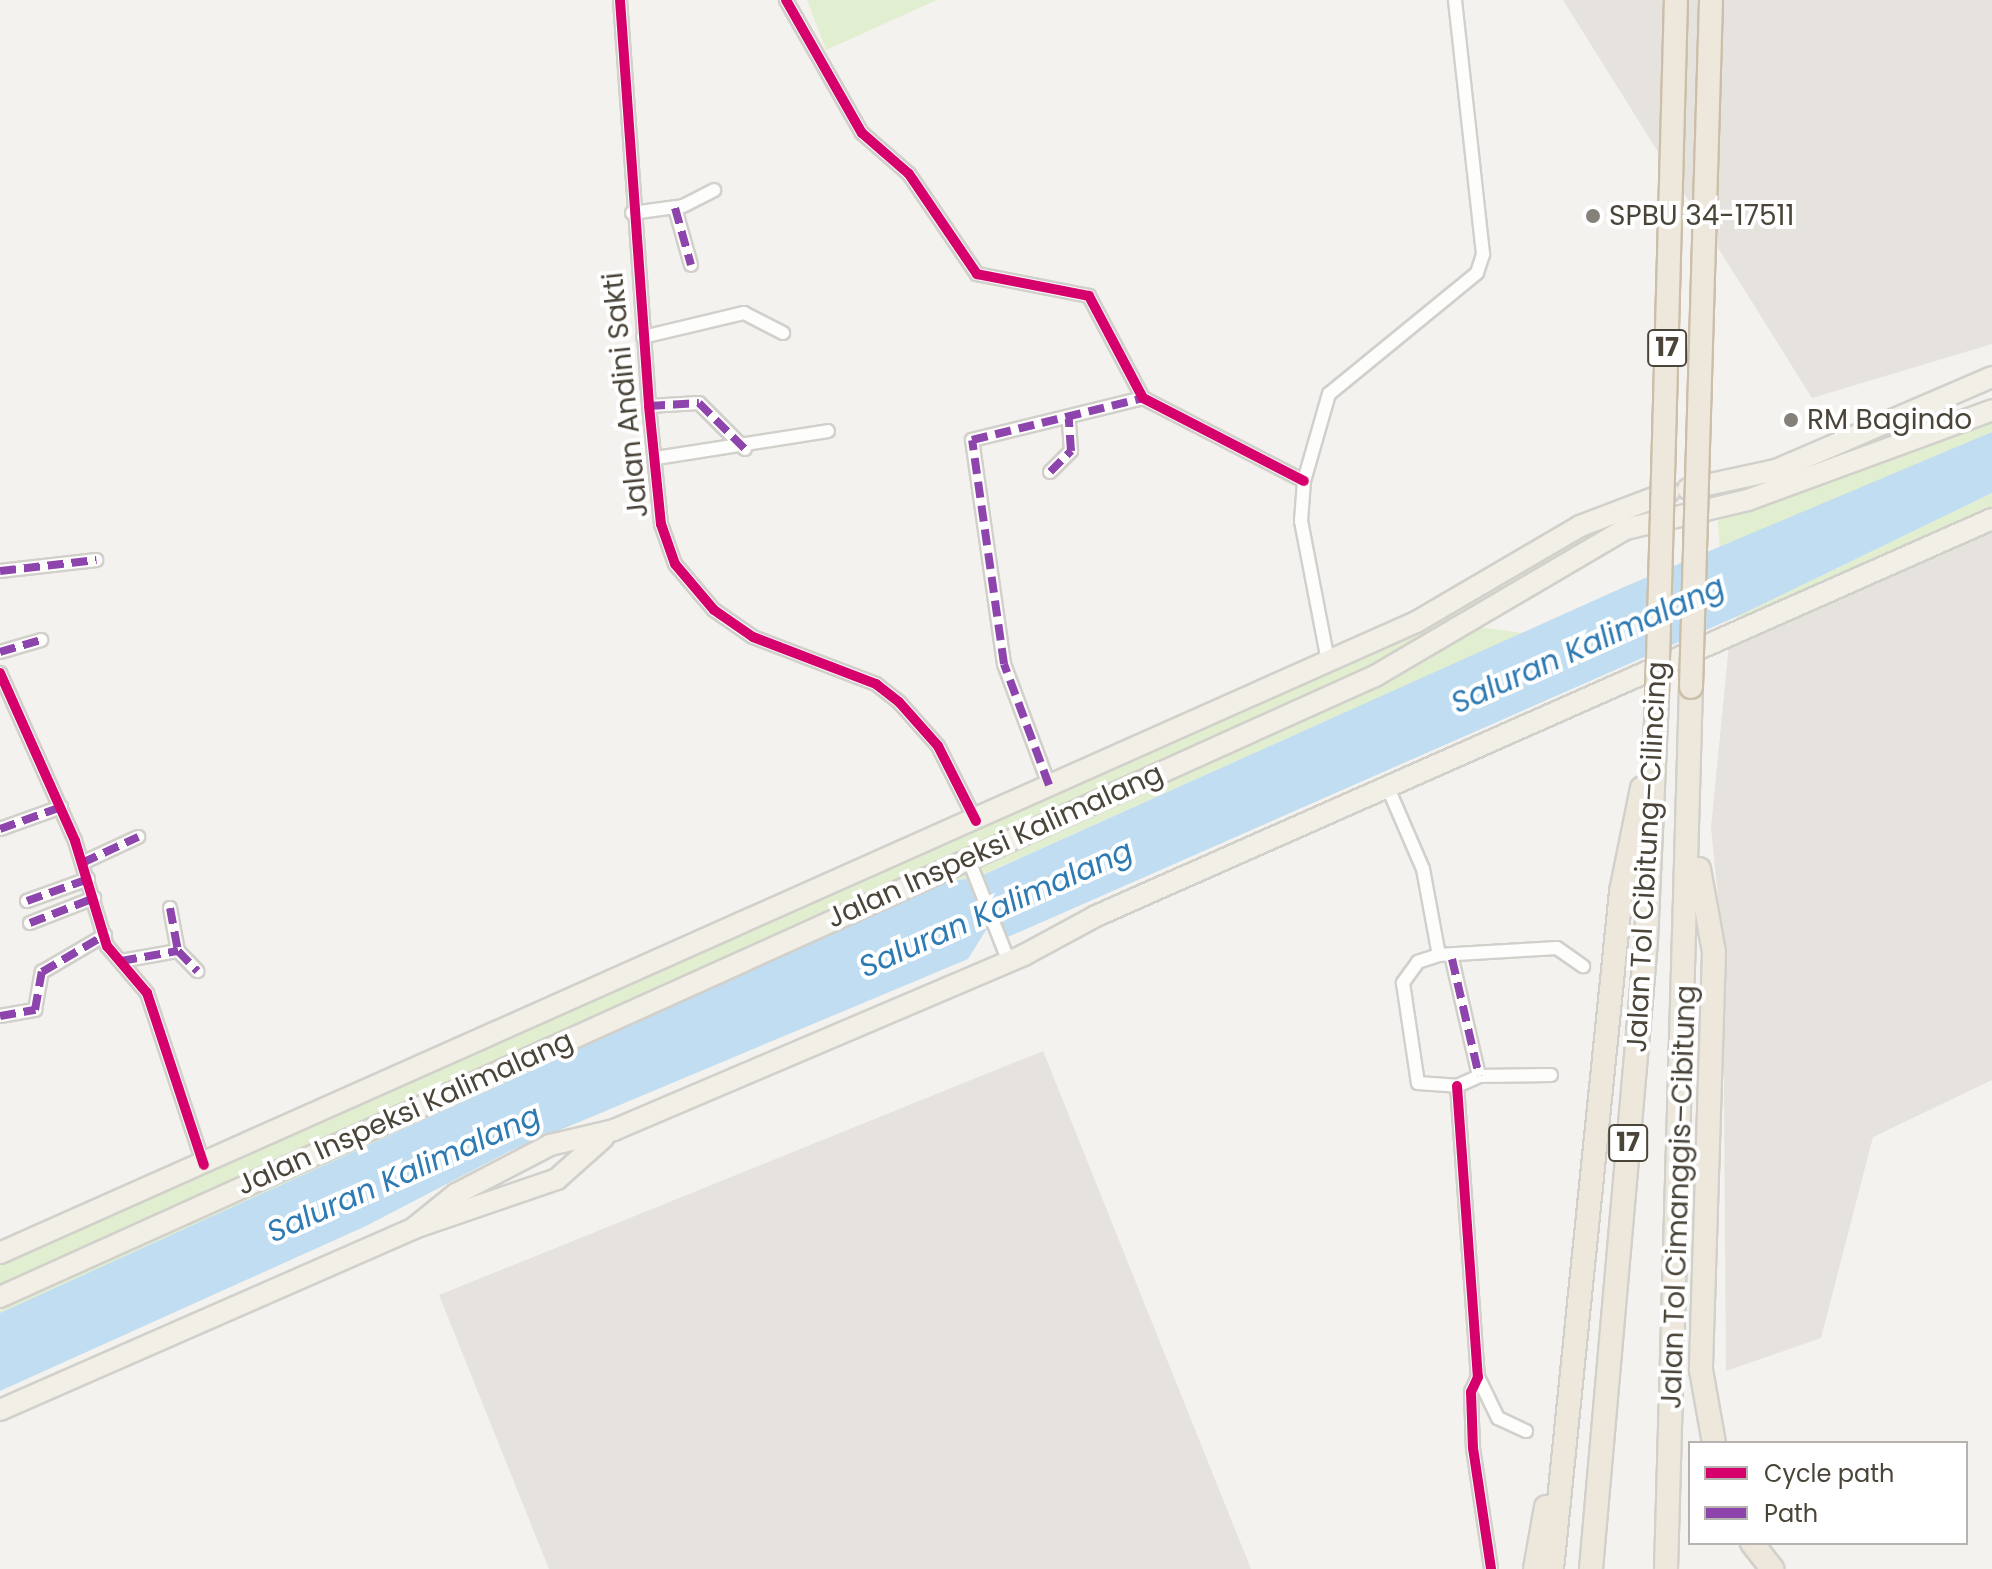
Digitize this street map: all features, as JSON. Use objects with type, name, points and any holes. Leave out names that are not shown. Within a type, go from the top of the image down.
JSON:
[{"type":"highway","name":"Jalan Tol Cibitung–Cilincing","points":[[1591,1569],[1646,941],[1656,706],[1676,0]]},
{"type":"highway","name":"Jalan Tol Cibitung–Cilincing","points":[[1692,824],[1691,687],[1711,0]]},
{"type":"highway","points":[[1552,1569],[1621,892],[1656,706]]},
{"type":"highway","points":[[1692,824],[1714,952],[1701,1370],[1714,1441]]},
{"type":"highway","name":"Jalan Tol Cimanggis–Cibitung","points":[[1666,1569],[1692,824]]},
{"type":"highway","points":[[1535,1569],[1581,1307]]},
{"type":"highway","points":[[1754,1545],[1772,1569]]},
{"type":"main road","points":[[1663,660],[1678,518],[1685,0]]},
{"type":"main road","points":[[1678,490],[1703,0]]},
{"type":"main road","name":"Jalan Inspeksi Kalimalang","points":[[0,1253],[976,821],[1049,785],[1328,661],[1450,604],[1580,526],[1678,490],[1776,470],[1992,377]]},
{"type":"main road","name":"Jalan Inspeksi Kalimalang","points":[[2,1293],[970,864],[1375,676],[1603,540],[1678,518],[1992,410]]},
{"type":"main road","points":[[414,1228],[521,1158],[614,1130],[1009,962],[1663,660],[1992,519]]},
{"type":"main road","points":[[1677,541],[1684,651]]},
{"type":"main road","points":[[1450,604],[1463,625]]},
{"type":"main road","points":[[0,1410],[414,1228],[557,1179],[614,1130]]},
{"type":"street","name":"Jalan Andini Sakti","points":[[620,0],[632,213],[661,524],[690,587],[753,637],[876,684],[899,702],[938,746],[976,821]]},
{"type":"street","points":[[786,0],[862,133],[909,174],[977,274],[1089,296],[1143,398],[1304,481]]},
{"type":"street","points":[[1328,661],[1304,552],[1304,481],[1339,381],[1477,273],[1481,263],[1455,0]]},
{"type":"street","points":[[632,213],[675,208],[714,190]]},
{"type":"street","points":[[675,208],[691,265]]},
{"type":"street","points":[[643,337],[744,313],[783,333]]},
{"type":"street","points":[[1049,785],[1004,664],[971,446],[982,434],[1069,419],[1143,398]]},
{"type":"street","points":[[649,406],[699,403],[745,449]]},
{"type":"street","points":[[1050,472],[1071,451],[1069,419]]},
{"type":"street","points":[[656,458],[745,449],[828,431]]},
{"type":"street","points":[[0,571],[96,560]]},
{"type":"street","points":[[0,652],[41,640]]},
{"type":"street","points":[[0,673],[61,807],[105,935],[147,993],[204,1165]]},
{"type":"street","points":[[1388,788],[1423,869],[1479,1076]]},
{"type":"street","points":[[0,829],[61,807]]},
{"type":"street","points":[[82,863],[138,837]]},
{"type":"street","points":[[970,864],[1009,962]]},
{"type":"street","points":[[27,901],[88,879]]},
{"type":"street","points":[[30,923],[94,898]]},
{"type":"street","points":[[170,908],[178,951],[197,971]]},
{"type":"street","points":[[0,1016],[35,1010],[42,972],[105,935]]},
{"type":"street","points":[[1551,1075],[1479,1076],[1457,1086],[1418,1083],[1403,998],[1408,970],[1446,957],[1557,948],[1583,966]]},
{"type":"street","points":[[121,961],[178,951]]},
{"type":"street","points":[[1457,1086],[1478,1377],[1498,1418],[1526,1431]]},
{"type":"street","points":[[1478,1377],[1471,1392],[1472,1437],[1491,1569]]},
{"type":"shaded area","points":[[1563,0],[1992,0],[1992,344],[1812,398]]},
{"type":"shaded area","points":[[1992,524],[1992,1080],[1873,1137],[1821,1338],[1726,1371],[1723,949],[1711,827],[1729,645]]},
{"type":"shaded area","points":[[1043,1051],[1251,1569],[549,1569],[439,1295]]},
{"type":"green space","points":[[807,0],[937,0],[826,50]]},
{"type":"green space","points":[[1992,410],[1992,432],[1720,553],[1717,509]]},
{"type":"green space","points":[[1992,493],[1992,519],[1723,643],[1738,616]]},
{"type":"green space","points":[[1450,604],[1463,625],[1523,633],[975,878],[947,881],[0,1313],[0,1253]]},
{"type":"water","name":"Saluran Kalimalang","points":[[1992,432],[1992,493],[1738,616],[1008,937],[1000,924],[986,930],[968,959],[510,1151],[366,1226],[0,1391],[0,1313],[947,881],[976,878],[1624,587]]},
{"type":"marked path","points":[[675,208],[691,265]]},
{"type":"marked path","points":[[1049,785],[1004,664],[972,440],[1143,398]]},
{"type":"marked path","points":[[649,406],[699,403],[745,449]]},
{"type":"marked path","points":[[1050,472],[1071,451],[1069,419]]},
{"type":"marked path","points":[[0,571],[96,560]]},
{"type":"marked path","points":[[0,652],[41,640]]},
{"type":"marked path","points":[[0,829],[61,807]]},
{"type":"marked path","points":[[82,863],[138,837]]},
{"type":"marked path","points":[[27,901],[88,879]]},
{"type":"marked path","points":[[30,923],[94,898]]},
{"type":"marked path","points":[[170,908],[178,951]]},
{"type":"marked path","points":[[0,1016],[35,1010],[42,972],[105,935]]},
{"type":"marked path","points":[[121,961],[178,951],[197,971]]},
{"type":"marked path","points":[[1452,959],[1479,1076]]},
{"type":"cycle path","points":[[620,0],[649,406],[661,524],[675,564],[714,610],[753,637],[876,684],[899,702],[938,746],[976,821]]},
{"type":"cycle path","points":[[786,0],[862,133],[909,174],[977,274],[1089,296],[1143,398],[1304,481]]},
{"type":"cycle path","points":[[0,673],[75,841],[107,946],[147,993],[204,1165]]},
{"type":"cycle path","points":[[1457,1086],[1478,1377],[1471,1392],[1473,1448],[1491,1569]]},
{"type":"place","name":"SPBU 34-17511","points":[[1593,216]]},
{"type":"place","name":"RM Bagindo","points":[[1791,420]]}]
